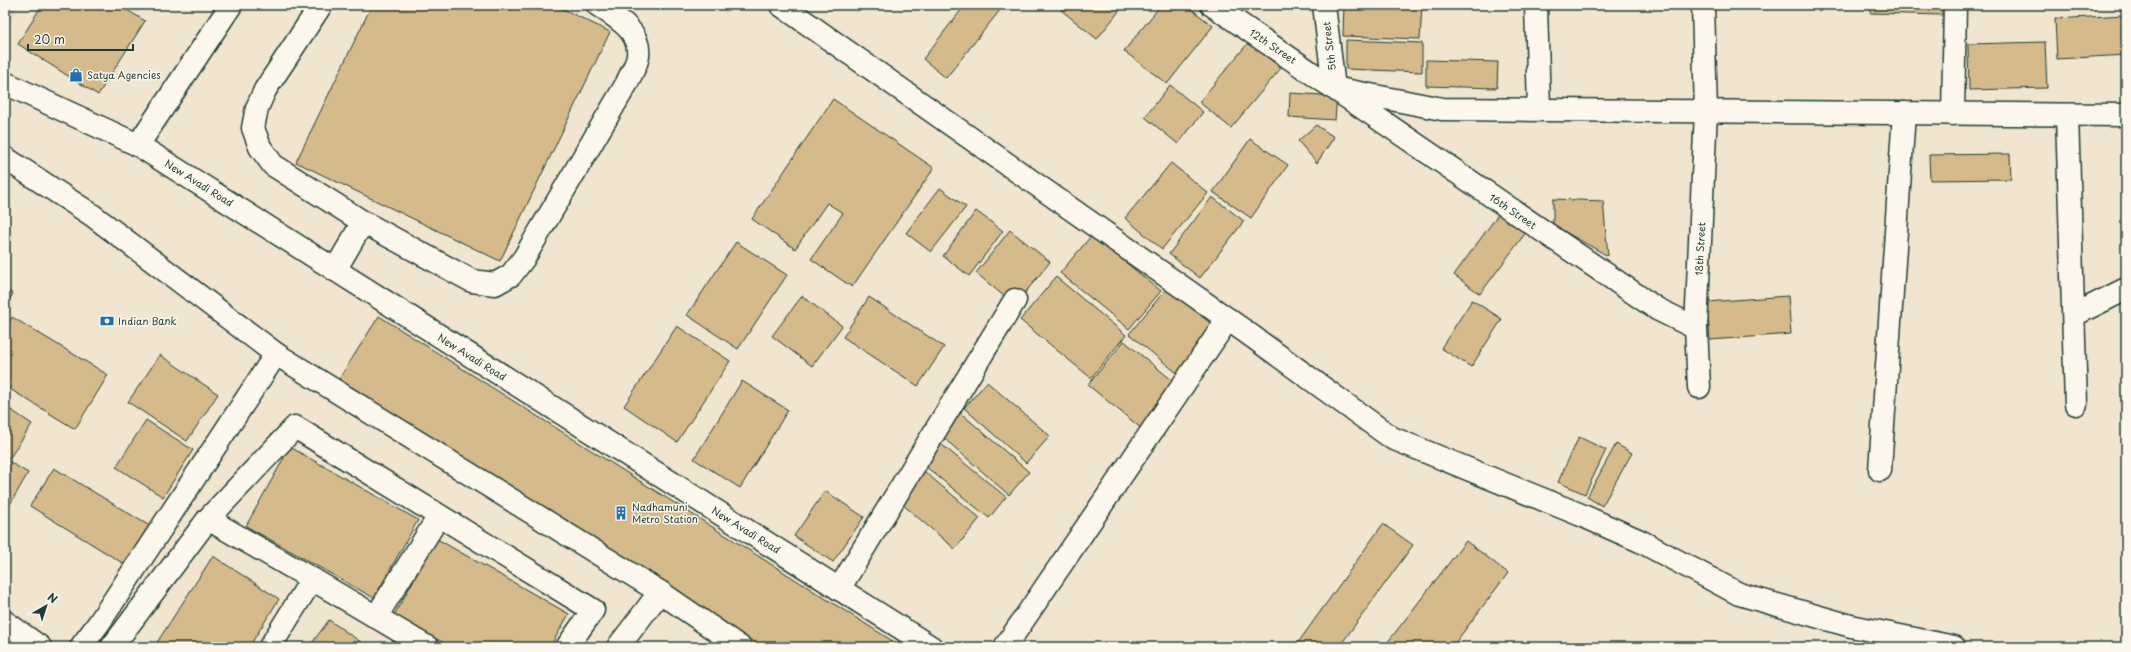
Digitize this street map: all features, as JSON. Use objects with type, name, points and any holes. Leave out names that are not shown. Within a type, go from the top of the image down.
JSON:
[{"type":"street","points":[[138,145],[231,5]]},
{"type":"street","points":[[321,5],[264,90],[257,108],[253,128],[260,147],[273,165],[362,222],[472,281],[495,284],[511,275],[524,258],[627,82],[638,56],[635,35],[618,18],[598,5]]},
{"type":"street","points":[[781,5],[1228,319],[1392,438],[1640,541],[1739,594],[1851,626],[1954,647]]},
{"type":"street","name":"12th Street","points":[[1212,5],[1334,88]]},
{"type":"street","name":"5th Street","points":[[1324,5],[1334,88]]},
{"type":"street","points":[[1536,5],[1539,109]]},
{"type":"street","name":"18th Street","points":[[1699,387],[1696,328],[1706,111],[1703,5]]},
{"type":"street","points":[[1953,114],[1955,5]]},
{"type":"street","name":"New Avadi Road","points":[[5,83],[138,145],[931,647]]},
{"type":"street","points":[[1334,88],[1442,109],[2126,115]]},
{"type":"street","name":"16th Street","points":[[1334,88],[1657,309],[1696,328]]},
{"type":"street","points":[[1880,470],[1904,113]]},
{"type":"street","points":[[2067,114],[2076,404]]},
{"type":"street","points":[[5,158],[92,215],[276,354],[660,592],[740,647]]},
{"type":"street","points":[[334,270],[362,222]]},
{"type":"street","points":[[2074,315],[2126,289]]},
{"type":"street","points":[[839,589],[1015,300]]},
{"type":"street","points":[[1005,647],[1228,319]]},
{"type":"street","points":[[81,647],[99,623],[276,354]]},
{"type":"street","points":[[112,647],[208,519],[294,427],[593,610],[567,647]]},
{"type":"street","points":[[376,617],[439,516]]},
{"type":"street","points":[[208,519],[427,647]]},
{"type":"street","points":[[270,647],[312,580]]},
{"type":"street","points":[[618,647],[660,592]]},
{"type":"street","points":[[5,622],[40,647]]},
{"type":"shaded area","points":[[5,5],[20,5],[5,27]]},
{"type":"building","points":[[42,5],[119,5],[145,21],[98,95],[18,44]]},
{"type":"building","points":[[372,5],[555,5],[610,32],[500,261],[296,162]]},
{"type":"building","points":[[965,5],[1004,5],[946,78],[923,59]]},
{"type":"building","points":[[1065,5],[1124,5],[1097,39],[1061,10]]},
{"type":"building","points":[[1161,5],[1186,5],[1213,26],[1167,84],[1124,51]]},
{"type":"building","points":[[1344,5],[1422,5],[1420,39],[1343,36]]},
{"type":"building","points":[[1871,5],[1942,5],[1942,15],[1870,13]]},
{"type":"building","points":[[2125,15],[2126,55],[2057,59],[2055,19]]},
{"type":"building","points":[[1346,40],[1422,43],[1422,72],[1346,69]]},
{"type":"building","points":[[1249,42],[1281,68],[1231,128],[1199,102]]},
{"type":"building","points":[[2045,42],[2047,88],[1969,90],[1968,44]]},
{"type":"building","points":[[1426,60],[1498,62],[1497,88],[1426,86]]},
{"type":"building","points":[[1170,85],[1203,112],[1178,144],[1145,117]]},
{"type":"building","points":[[1290,93],[1337,96],[1335,120],[1289,117]]},
{"type":"building","points":[[833,99],[934,168],[852,287],[811,259],[843,213],[827,203],[795,249],[752,219]]},
{"type":"building","points":[[1316,125],[1334,137],[1317,163],[1298,141]]},
{"type":"building","points":[[1250,139],[1288,165],[1251,218],[1213,192]]},
{"type":"building","points":[[2010,154],[2011,179],[1930,180],[1929,155]]},
{"type":"building","points":[[1171,163],[1208,193],[1162,249],[1125,218]]},
{"type":"building","points":[[940,188],[966,207],[931,252],[906,233]]},
{"type":"building","points":[[1212,197],[1244,221],[1200,278],[1169,254]]},
{"type":"building","points":[[1553,199],[1603,201],[1608,256],[1553,225]]},
{"type":"building","points":[[976,211],[1003,231],[969,276],[943,256]]},
{"type":"building","points":[[1500,212],[1527,231],[1480,294],[1454,275]]},
{"type":"building","points":[[1010,230],[1050,262],[1015,305],[976,273]]},
{"type":"building","points":[[1092,235],[1161,291],[1129,329],[1060,273]]},
{"type":"building","points":[[736,242],[787,275],[738,349],[687,315]]},
{"type":"building","points":[[1056,277],[1126,335],[1091,378],[1020,320]]},
{"type":"building","points":[[1167,288],[1215,327],[1177,373],[1129,334]]},
{"type":"building","points":[[5,289],[13,294],[5,306]]},
{"type":"building","points":[[802,296],[842,326],[812,366],[772,336]]},
{"type":"building","points":[[1788,296],[1791,334],[1710,340],[1707,302]]},
{"type":"building","points":[[869,297],[944,347],[918,386],[843,337]]},
{"type":"building","points":[[1472,300],[1502,319],[1471,367],[1441,348]]},
{"type":"building","name":"Nadhamuni Metro Station","points":[[379,316],[902,647],[762,647],[339,379]]},
{"type":"building","points":[[12,317],[108,375],[75,429],[5,386],[5,329]]},
{"type":"building","points":[[677,326],[730,361],[677,442],[624,406]]},
{"type":"building","points":[[1124,341],[1178,385],[1142,429],[1088,385]]},
{"type":"building","points":[[160,355],[218,394],[187,441],[128,402]]},
{"type":"building","points":[[742,381],[788,410],[740,488],[694,459]]},
{"type":"building","points":[[987,382],[1050,436],[1026,463],[964,408]]},
{"type":"building","points":[[5,406],[32,424],[9,459],[5,457]]},
{"type":"building","points":[[956,409],[1029,472],[1009,495],[937,432]]},
{"type":"building","points":[[146,420],[193,450],[163,497],[116,467]]},
{"type":"building","points":[[1579,437],[1606,450],[1585,494],[1558,482]]},
{"type":"building","points":[[936,440],[1006,497],[989,518],[919,461]]},
{"type":"building","points":[[1616,444],[1632,453],[1602,506],[1587,497]]},
{"type":"building","points":[[290,447],[418,520],[374,598],[246,526]]},
{"type":"building","points":[[5,459],[28,473],[5,513]]},
{"type":"building","points":[[54,468],[153,528],[129,567],[30,506]]},
{"type":"building","points":[[920,468],[980,518],[955,549],[895,498]]},
{"type":"building","points":[[825,491],[864,517],[833,562],[794,536]]},
{"type":"building","points":[[1383,524],[1413,545],[1339,647],[1295,647]]},
{"type":"building","points":[[437,539],[569,614],[550,647],[451,647],[394,615]]},
{"type":"building","points":[[1466,541],[1508,573],[1452,647],[1384,647]]},
{"type":"building","points":[[213,556],[279,599],[249,647],[154,647]]},
{"type":"building","points":[[329,620],[368,647],[309,647]]},
{"type":"place","name":"Satya Agencies","points":[[76,75]]},
{"type":"place","name":"Indian Bank","points":[[107,321]]},
{"type":"place","name":"Nadhamuni Metro Station","points":[[621,513]]}]
